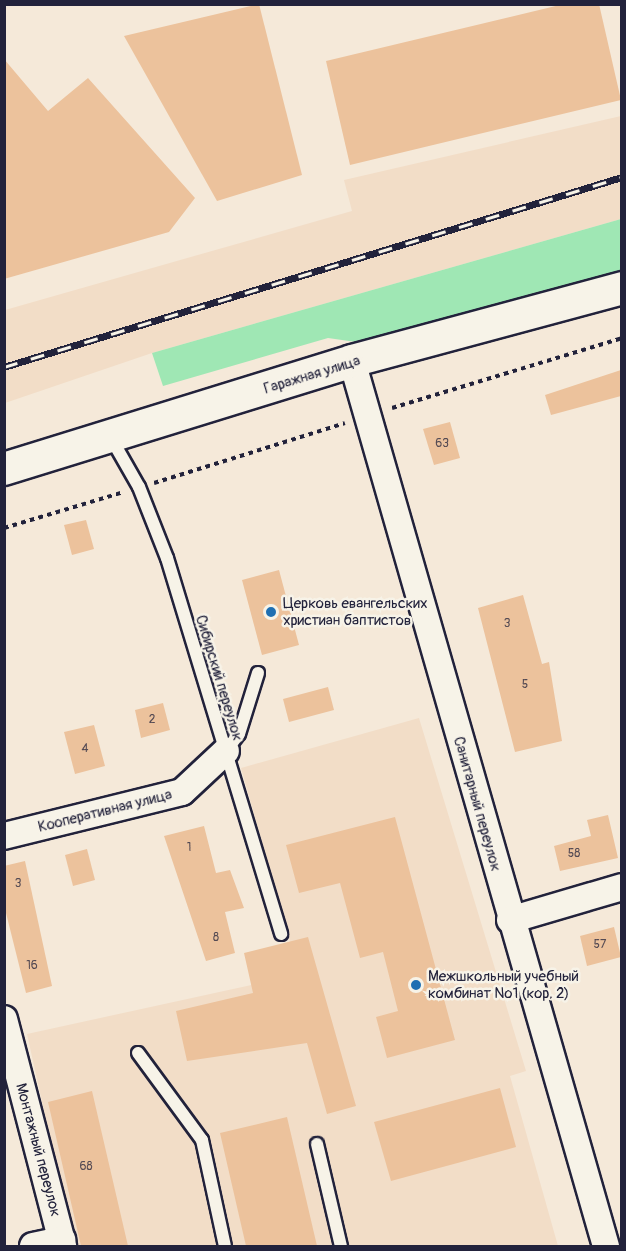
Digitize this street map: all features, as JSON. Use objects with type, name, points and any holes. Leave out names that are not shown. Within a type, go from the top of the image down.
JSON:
[{"type":"street","name":"Гаражная улица","points":[[4,469],[111,438],[352,362],[621,288]]},
{"type":"street","name":"Санитарный переулок","points":[[352,362],[510,920],[606,1246]]},
{"type":"street","name":"Кооперативная улица","points":[[4,836],[182,792],[226,751]]},
{"type":"street","points":[[510,920],[621,887]]},
{"type":"street","name":"Монтажный переулок","points":[[4,1019],[62,1243]]},
{"type":"street","points":[[33,1246],[62,1243]]},
{"type":"lane","name":"Сибирский переулок","points":[[111,438],[139,487],[226,751],[281,934]]},
{"type":"lane","points":[[226,751],[239,734],[258,674]]},
{"type":"lane","points":[[138,1053],[202,1140],[225,1246]]},
{"type":"lane","points":[[317,1144],[341,1246]]},
{"type":"path","points":[[4,528],[621,338]]},
{"type":"shaded area","points":[[621,116],[621,219],[152,353],[5,403],[5,310],[352,211],[344,180]]},
{"type":"shaded area","points":[[419,718],[526,1071],[510,1076],[558,1246],[74,1246],[27,1034],[274,980],[290,941],[241,768]]},
{"type":"green space","points":[[621,219],[621,270],[370,344],[328,338],[163,386],[152,353]]},
{"type":"building","points":[[259,4],[302,175],[217,201],[124,36]]},
{"type":"building","points":[[564,4],[599,4],[621,100],[350,165],[326,61]]},
{"type":"building","points":[[4,59],[48,111],[88,78],[195,198],[169,232],[4,279]]},
{"type":"building","points":[[621,370],[621,396],[551,415],[545,395]]},
{"type":"building","points":[[450,422],[460,458],[434,465],[423,429]]},
{"type":"building","points":[[86,520],[94,549],[72,555],[64,525]]},
{"type":"building","name":"Церковь евангельских христиан баптистов","points":[[279,570],[299,645],[262,655],[242,580]]},
{"type":"building","points":[[523,595],[542,664],[549,662],[562,741],[515,752],[478,608]]},
{"type":"building","points":[[328,687],[334,710],[289,722],[283,699]]},
{"type":"building","points":[[163,703],[170,730],[141,738],[135,710]]},
{"type":"building","points":[[94,725],[105,766],[75,774],[64,732]]},
{"type":"building","points":[[608,815],[618,858],[560,871],[554,846],[591,836],[587,820]]},
{"type":"building","points":[[395,817],[455,1040],[387,1058],[376,1017],[398,1011],[383,952],[360,958],[340,883],[299,893],[286,845]]},
{"type":"building","points":[[204,826],[216,873],[230,870],[244,908],[225,912],[235,953],[206,961],[164,836]]},
{"type":"building","points":[[87,849],[95,880],[73,886],[65,855]]},
{"type":"building","points":[[25,861],[52,986],[26,993],[4,905],[4,866]]},
{"type":"building","points":[[614,927],[621,957],[587,966],[580,936]]},
{"type":"building","points":[[308,937],[356,1106],[327,1114],[307,1043],[187,1061],[176,1011],[253,993],[244,953]]},
{"type":"building","points":[[500,1088],[516,1147],[391,1181],[374,1122]]},
{"type":"building","points":[[92,1091],[128,1246],[81,1246],[48,1102]]},
{"type":"building","points":[[287,1117],[317,1246],[246,1246],[220,1133]]},
{"type":"railway","points":[[4,367],[622,177]]},
{"type":"place","name":"Церковь евангельских христиан баптистов","points":[[271,612]]},
{"type":"place","name":"Межшкольный учебный комбинат №1 (кор. 2)","points":[[416,985]]}]
